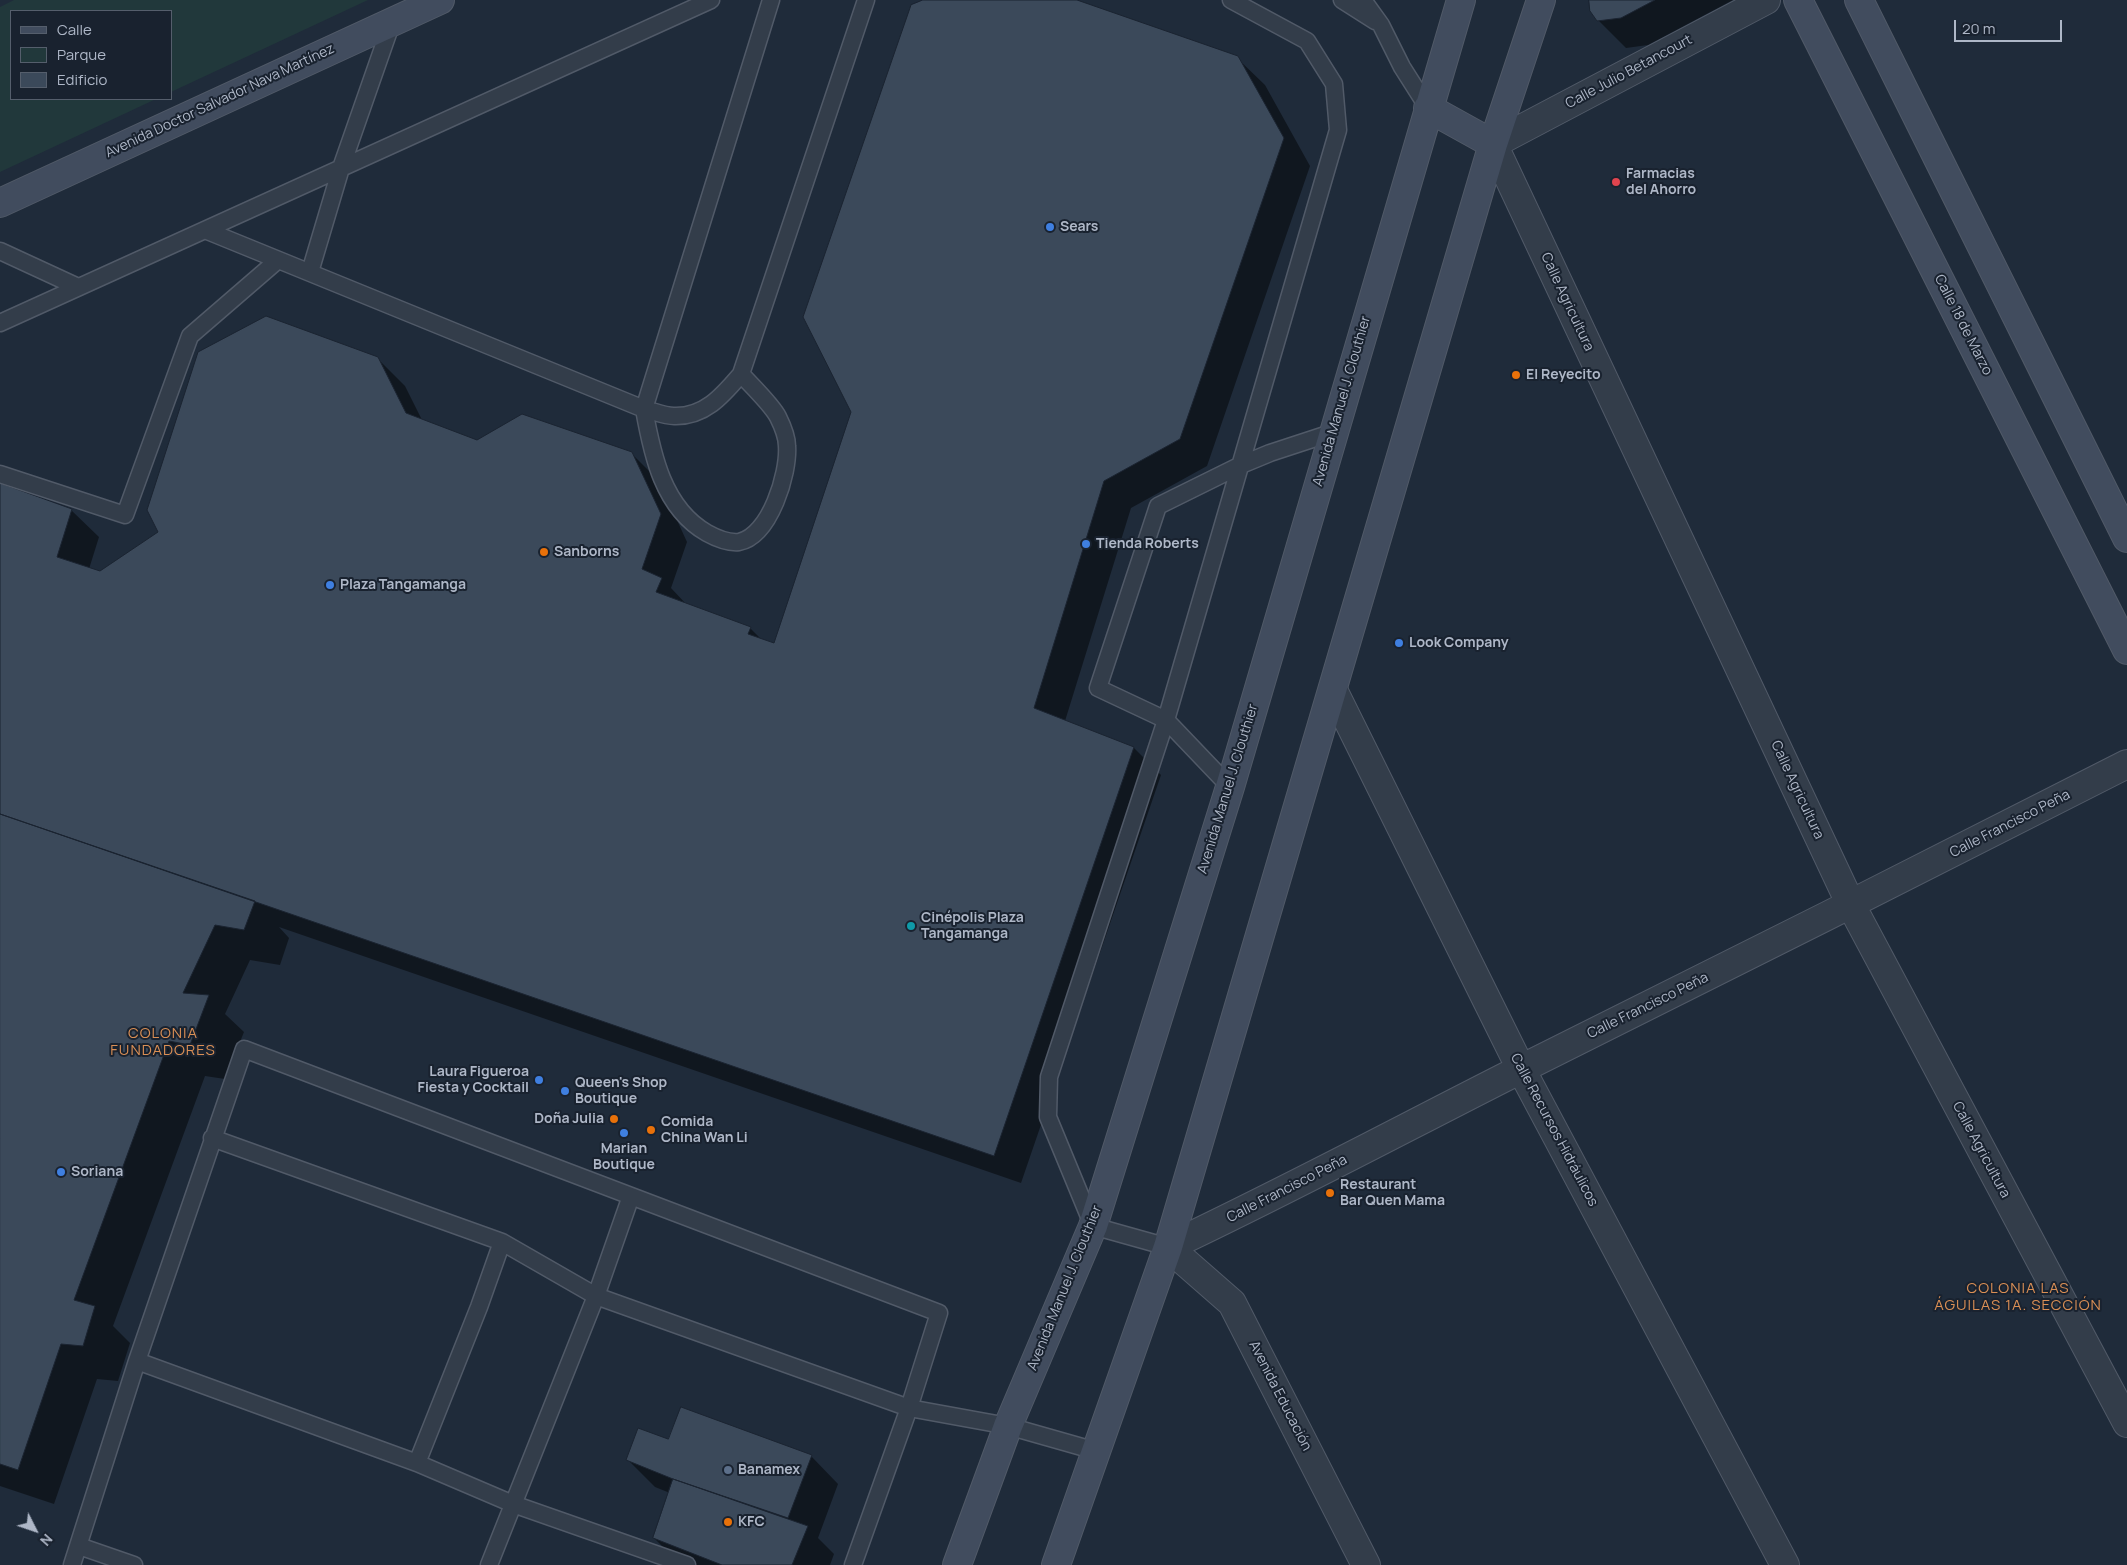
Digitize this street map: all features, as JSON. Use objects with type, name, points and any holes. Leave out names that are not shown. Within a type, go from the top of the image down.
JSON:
[{"type":"main road","name":"Avenida Doctor Salvador Nava Martínez","points":[[0,203],[440,0]]},
{"type":"main road","name":"Avenida Manuel J. Clouthier","points":[[957,1565],[1008,1426],[1093,1226],[1230,787],[1461,0]]},
{"type":"main road","points":[[1056,1565],[1168,1247],[1492,144],[1541,0]]},
{"type":"main road","name":"Calle 18 de Marzo","points":[[1798,0],[2127,650]]},
{"type":"main road","points":[[1859,0],[2127,538]]},
{"type":"main road","points":[[1428,108],[1492,144]]},
{"type":"street","name":"Calle Julio Betancourt","points":[[1492,144],[1766,0]]},
{"type":"street","name":"Calle Agricultura","points":[[1492,144],[1851,905],[2127,1423]]},
{"type":"street","name":"Calle Recursos Hidráulicos","points":[[1333,690],[1522,1069],[1785,1565]]},
{"type":"street","name":"Calle Francisco Peña","points":[[1168,1247],[1273,1197],[1522,1069],[1851,905],[2127,764]]},
{"type":"street","name":"Avenida Educación","points":[[1168,1247],[1232,1302],[1366,1565]]},
{"type":"lane","points":[[0,323],[711,0]]},
{"type":"lane","points":[[741,374],[778,416],[787,445],[785,475],[772,510],[758,532],[739,542],[718,540],[695,526],[674,502],[662,479],[651,449],[644,409],[771,0]]},
{"type":"lane","points":[[205,230],[644,409],[673,416],[697,413],[719,400],[741,374],[866,0]]},
{"type":"lane","points":[[1168,1247],[1093,1226],[1048,1117],[1049,1077],[1166,720],[1338,130],[1334,84],[1307,42],[1231,0]]},
{"type":"lane","points":[[1342,0],[1381,25]]},
{"type":"lane","points":[[1363,0],[1381,25],[1402,67],[1428,108]]},
{"type":"lane","points":[[1375,0],[1381,25]]},
{"type":"lane","points":[[310,272],[341,168],[392,22]]},
{"type":"lane","points":[[0,251],[78,287]]},
{"type":"lane","points":[[0,474],[125,515],[190,336],[278,260]]},
{"type":"lane","points":[[1230,787],[1166,720],[1098,688],[1158,506],[1240,465],[1334,432]]},
{"type":"lane","points":[[72,1565],[137,1361],[244,1049],[939,1313],[909,1408],[853,1565]]},
{"type":"lane","points":[[212,1138],[502,1242],[596,1296],[909,1408],[1008,1426],[1096,1451]]},
{"type":"lane","points":[[489,1565],[596,1296],[631,1196]]},
{"type":"lane","points":[[417,1463],[479,1306],[502,1242]]},
{"type":"lane","points":[[137,1361],[417,1463],[513,1504],[687,1565]]},
{"type":"lane","points":[[79,1546],[134,1565]]},
{"type":"green space","points":[[14,0],[368,0],[172,92],[172,10],[10,10],[10,100],[154,100],[0,172],[0,7]]},
{"type":"building","name":"Plaza Tangamanga","points":[[923,0],[1077,0],[1238,56],[1284,138],[1180,439],[1104,481],[1034,708],[1134,747],[994,1156],[0,814],[0,483],[72,509],[57,557],[100,571],[158,532],[147,510],[198,352],[266,316],[378,357],[406,413],[477,440],[522,414],[632,452],[661,514],[642,569],[662,578],[656,592],[751,627],[748,634],[774,643],[851,412],[803,317],[911,5]]},
{"type":"building","points":[[1589,0],[1655,0],[1621,18],[1597,21],[1590,11]]},
{"type":"building","name":"Soriana","points":[[0,814],[255,901],[244,930],[215,925],[183,993],[209,995],[190,1045],[169,1041],[74,1300],[95,1306],[83,1346],[61,1344],[18,1470],[0,1464]]},
{"type":"building","name":"Banamex","points":[[681,1407],[812,1455],[788,1518],[673,1479],[626,1460],[638,1428],[668,1439]]},
{"type":"building","name":"KFC","points":[[673,1479],[808,1526],[792,1565],[722,1565],[653,1538]]},
{"type":"place","name":"Farmacias del Ahorro","points":[[1616,182]]},
{"type":"place","name":"Sears","points":[[1050,227]]},
{"type":"place","name":"El Reyecito","points":[[1516,375]]},
{"type":"place","name":"Tienda Roberts","points":[[1086,544]]},
{"type":"place","name":"Sanborns","points":[[544,552]]},
{"type":"place","name":"Plaza Tangamanga","points":[[330,585]]},
{"type":"place","name":"Look Company","points":[[1399,643]]},
{"type":"place","name":"Cinépolis Plaza Tangamanga","points":[[911,926]]},
{"type":"place","name":"Laura Figueroa Fiesta y Cocktail","points":[[539,1080]]},
{"type":"place","name":"Queen's Shop Boutique","points":[[565,1091]]},
{"type":"place","name":"Doña Julia","points":[[614,1119]]},
{"type":"place","name":"Comida China Wan Li","points":[[651,1130]]},
{"type":"place","name":"Marian Boutique","points":[[624,1133]]},
{"type":"place","name":"Soriana","points":[[61,1172]]},
{"type":"place","name":"Restaurant Bar Quen Mama","points":[[1330,1193]]},
{"type":"place","name":"Banamex","points":[[728,1470]]},
{"type":"place","name":"KFC","points":[[728,1522]]},
{"type":"district","name":"COLONIA FUNDADORES","points":[[163,1042]]},
{"type":"district","name":"COLONIA LAS ÁGUILAS 1A. SECCIÓN","points":[[2018,1298]]}]
